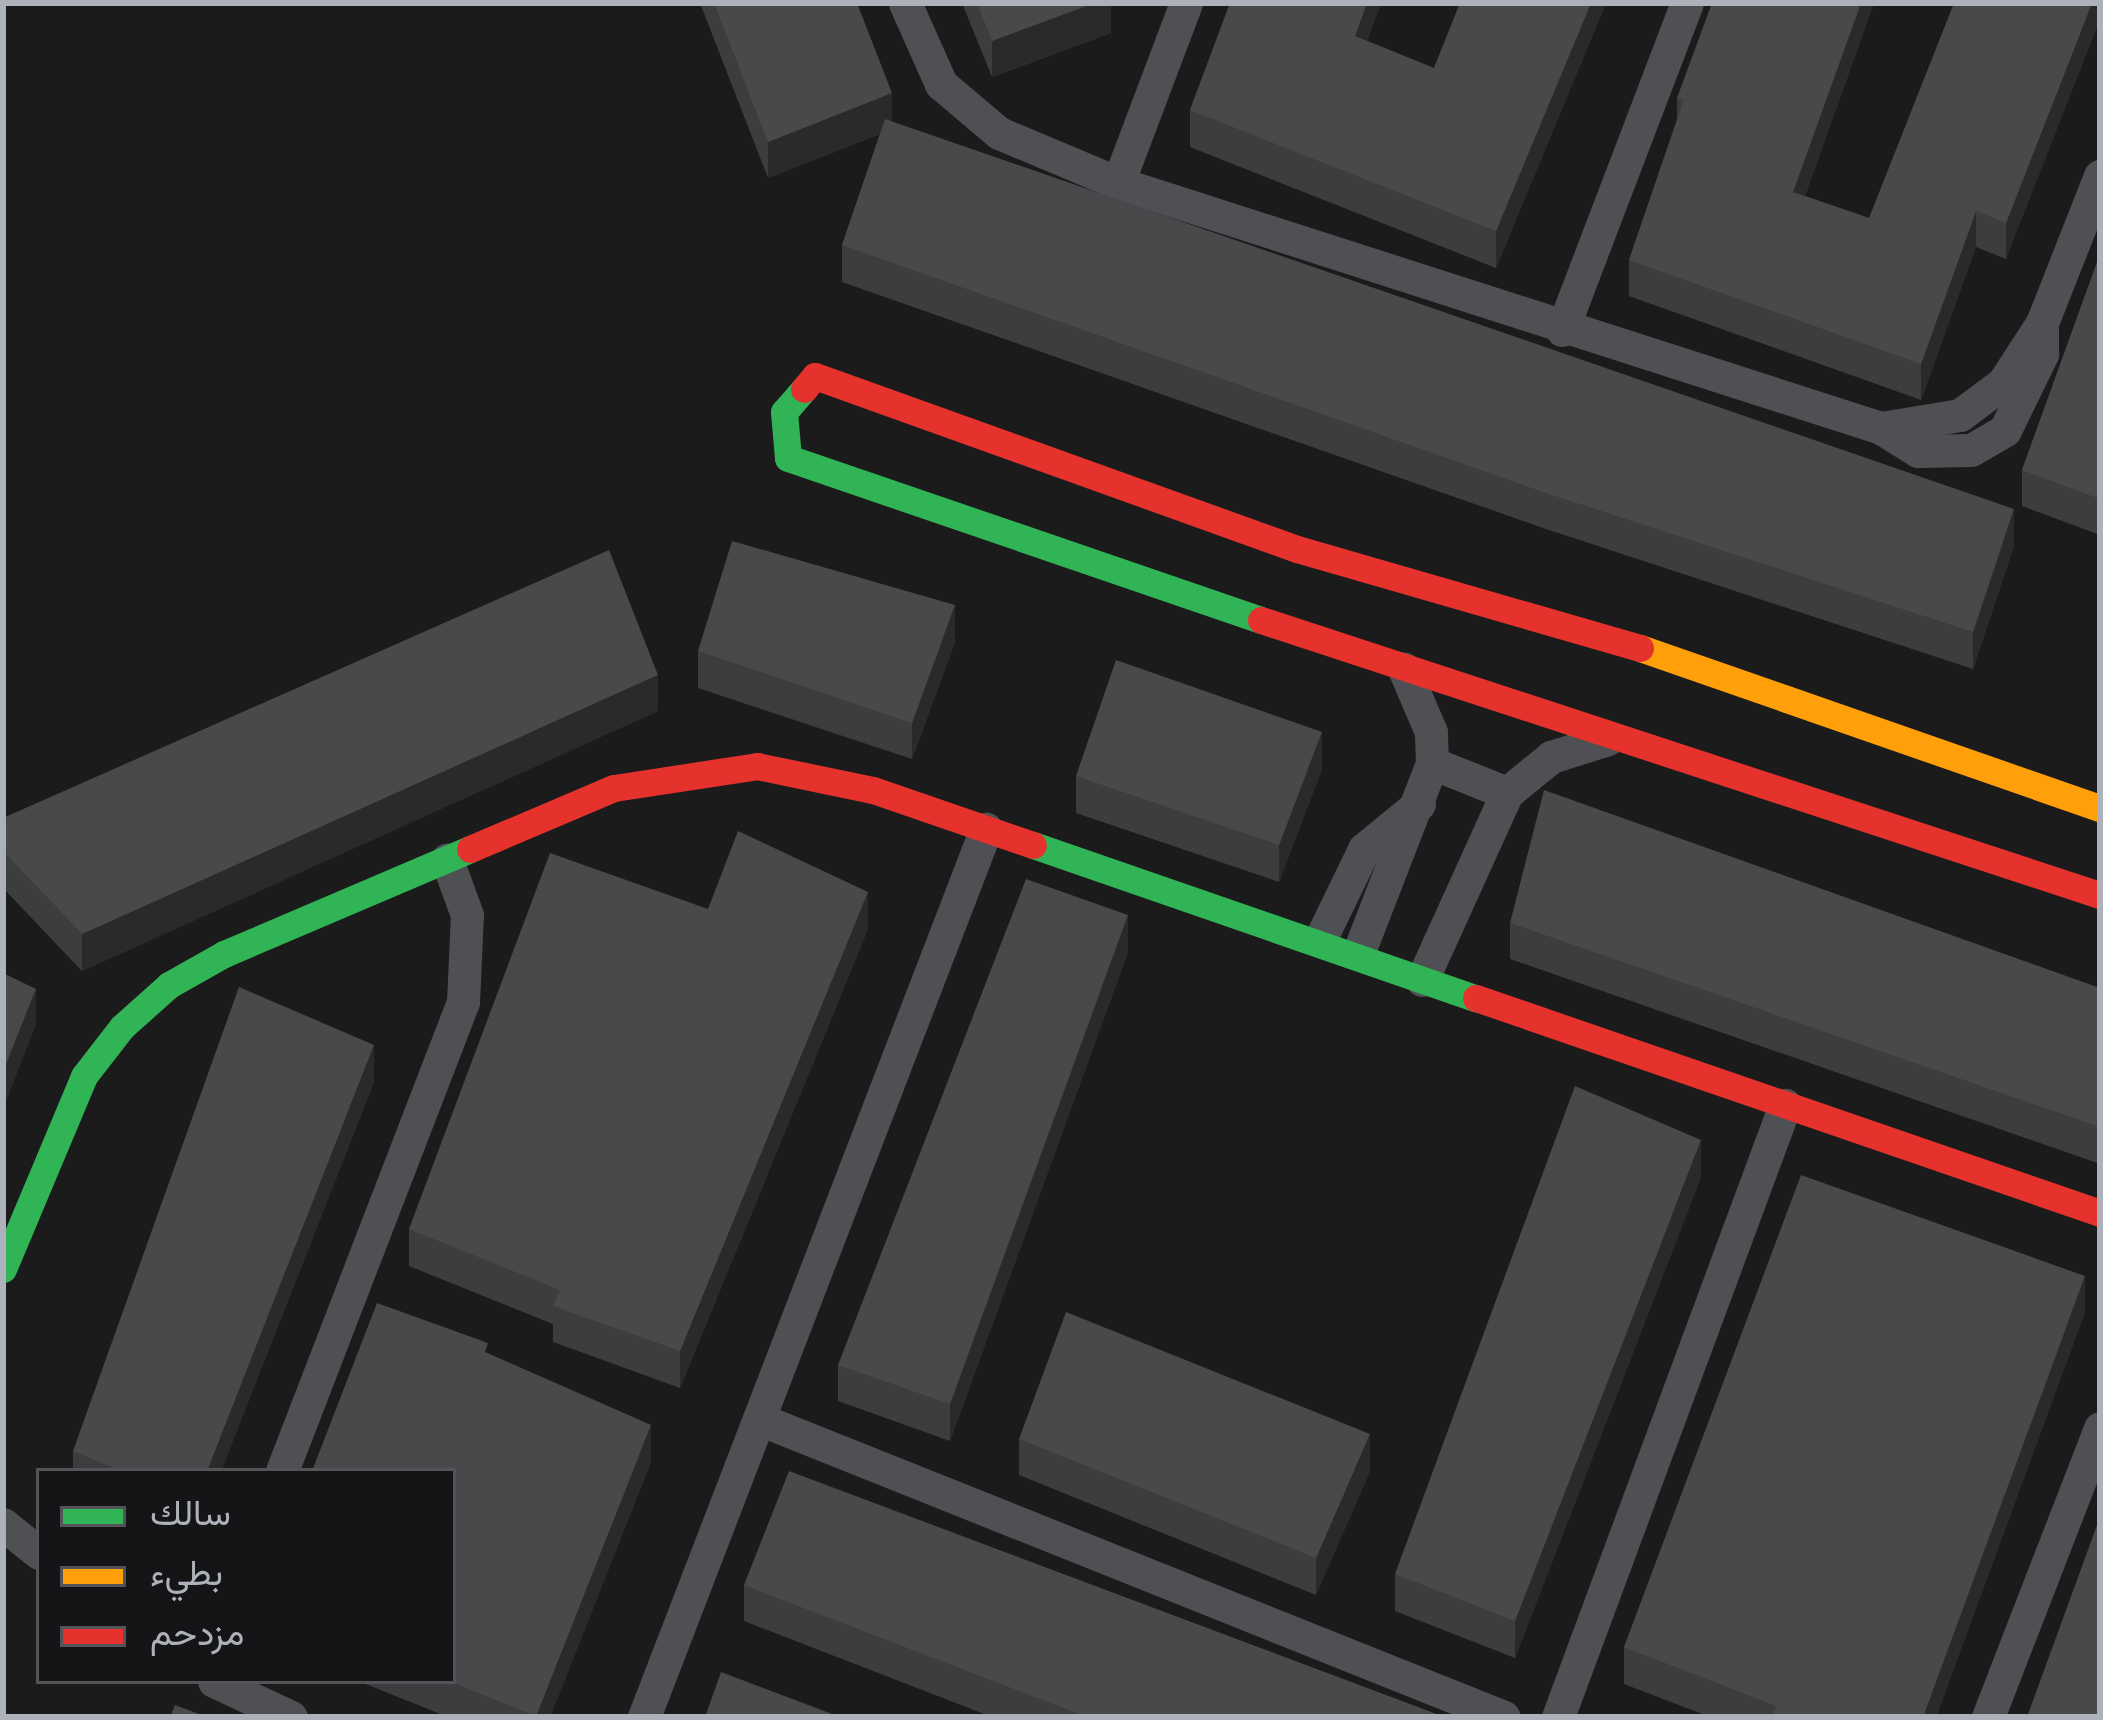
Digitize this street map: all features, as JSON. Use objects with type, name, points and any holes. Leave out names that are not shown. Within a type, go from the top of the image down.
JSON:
[{"type":"street","points":[[905,3],[941,84],[977,120],[1118,183],[1562,330],[1881,428],[1943,421],[1976,407],[2042,323],[2100,176]]},
{"type":"street","points":[[1118,183],[1186,3]]},
{"type":"street","points":[[1562,330],[1687,3]]},
{"type":"street","points":[[2092,801],[1662,654],[1297,549],[814,376],[784,412],[788,458],[1404,669],[2100,895]]},
{"type":"street","points":[[1358,954],[1432,763],[1431,732],[1404,669]]},
{"type":"street","points":[[1422,980],[1507,793],[1551,757],[1613,738]]},
{"type":"street","points":[[1432,763],[1507,793]]},
{"type":"street","points":[[3,1269],[83,1076],[144,1004],[224,953],[614,788],[707,768],[757,766],[835,778],[1320,940],[1422,980],[2100,1213]]},
{"type":"street","points":[[1320,940],[1364,849],[1419,804]]},
{"type":"street","points":[[644,1717],[986,830]]},
{"type":"street","points":[[284,1468],[463,1002],[469,930],[447,860]]},
{"type":"street","points":[[1558,1717],[1785,1105]]},
{"type":"street","points":[[759,1419],[1504,1717]]},
{"type":"street","points":[[1988,1717],[2100,1428]]},
{"type":"street","points":[[3,1523],[36,1550]]},
{"type":"street","points":[[220,1684],[291,1717]]},
{"type":"building","points":[[714,3],[857,3],[892,93],[768,142]]},
{"type":"building","points":[[977,3],[1094,3],[992,41]]},
{"type":"building","points":[[1230,3],[1367,3],[1355,36],[1434,68],[1460,3],[1591,3],[1496,231],[1190,110]]},
{"type":"building","points":[[1712,3],[1861,3],[1793,192],[1869,218],[1954,3],[2092,3],[2006,223],[1976,211],[1921,364],[1629,260],[1684,100],[1677,98]]},
{"type":"building","points":[[885,119],[2014,509],[1973,632],[1543,492],[842,245]]},
{"type":"building","points":[[2100,254],[2100,499],[2022,470]]},
{"type":"building","points":[[732,541],[955,605],[912,723],[698,651]]},
{"type":"building","points":[[609,550],[658,675],[82,934],[3,851],[3,818]]},
{"type":"building","points":[[1116,660],[1322,732],[1279,845],[1076,776]]},
{"type":"building","points":[[1544,790],[2100,988],[2100,1127],[1510,923]]},
{"type":"building","points":[[738,831],[868,892],[680,1351],[553,1306],[560,1290],[409,1229],[550,853],[708,909]]},
{"type":"building","points":[[1026,879],[1128,915],[950,1404],[838,1365]]},
{"type":"building","points":[[3,973],[36,989],[3,1072]]},
{"type":"building","points":[[239,987],[374,1045],[208,1468],[114,1468],[73,1451]]},
{"type":"building","points":[[1575,1086],[1701,1140],[1515,1621],[1395,1574]]},
{"type":"building","points":[[1801,1175],[2085,1276],[1923,1717],[1777,1717],[1773,1716],[1776,1706],[1624,1647]]},
{"type":"building","points":[[377,1303],[488,1343],[485,1352],[651,1425],[536,1716],[456,1684],[456,1468],[313,1468]]},
{"type":"building","points":[[1066,1312],[1370,1434],[1316,1558],[1019,1439]]},
{"type":"building","points":[[789,1471],[1445,1717],[1087,1717],[744,1585]]},
{"type":"building","points":[[2100,1517],[2100,1717],[2027,1717]]},
{"type":"building","points":[[721,1672],[840,1717],[705,1717]]},
{"type":"building","points":[[175,1705],[207,1717],[170,1717]]},
{"type":"traffic: fast","points":[[804,389],[784,412],[788,458],[1261,620]]},
{"type":"traffic: fast","points":[[1033,845],[1476,998]]},
{"type":"traffic: fast","points":[[3,1269],[84,1076],[122,1027],[169,985],[224,954],[470,849]]},
{"type":"traffic: slow","points":[[1640,648],[2100,808]]},
{"type":"traffic: jam","points":[[804,389],[815,376],[1297,549],[1640,648]]},
{"type":"traffic: jam","points":[[1261,620],[2100,895]]},
{"type":"traffic: jam","points":[[470,849],[614,788],[757,766],[873,790],[1033,845]]},
{"type":"traffic: jam","points":[[1476,998],[2100,1213]]}]
